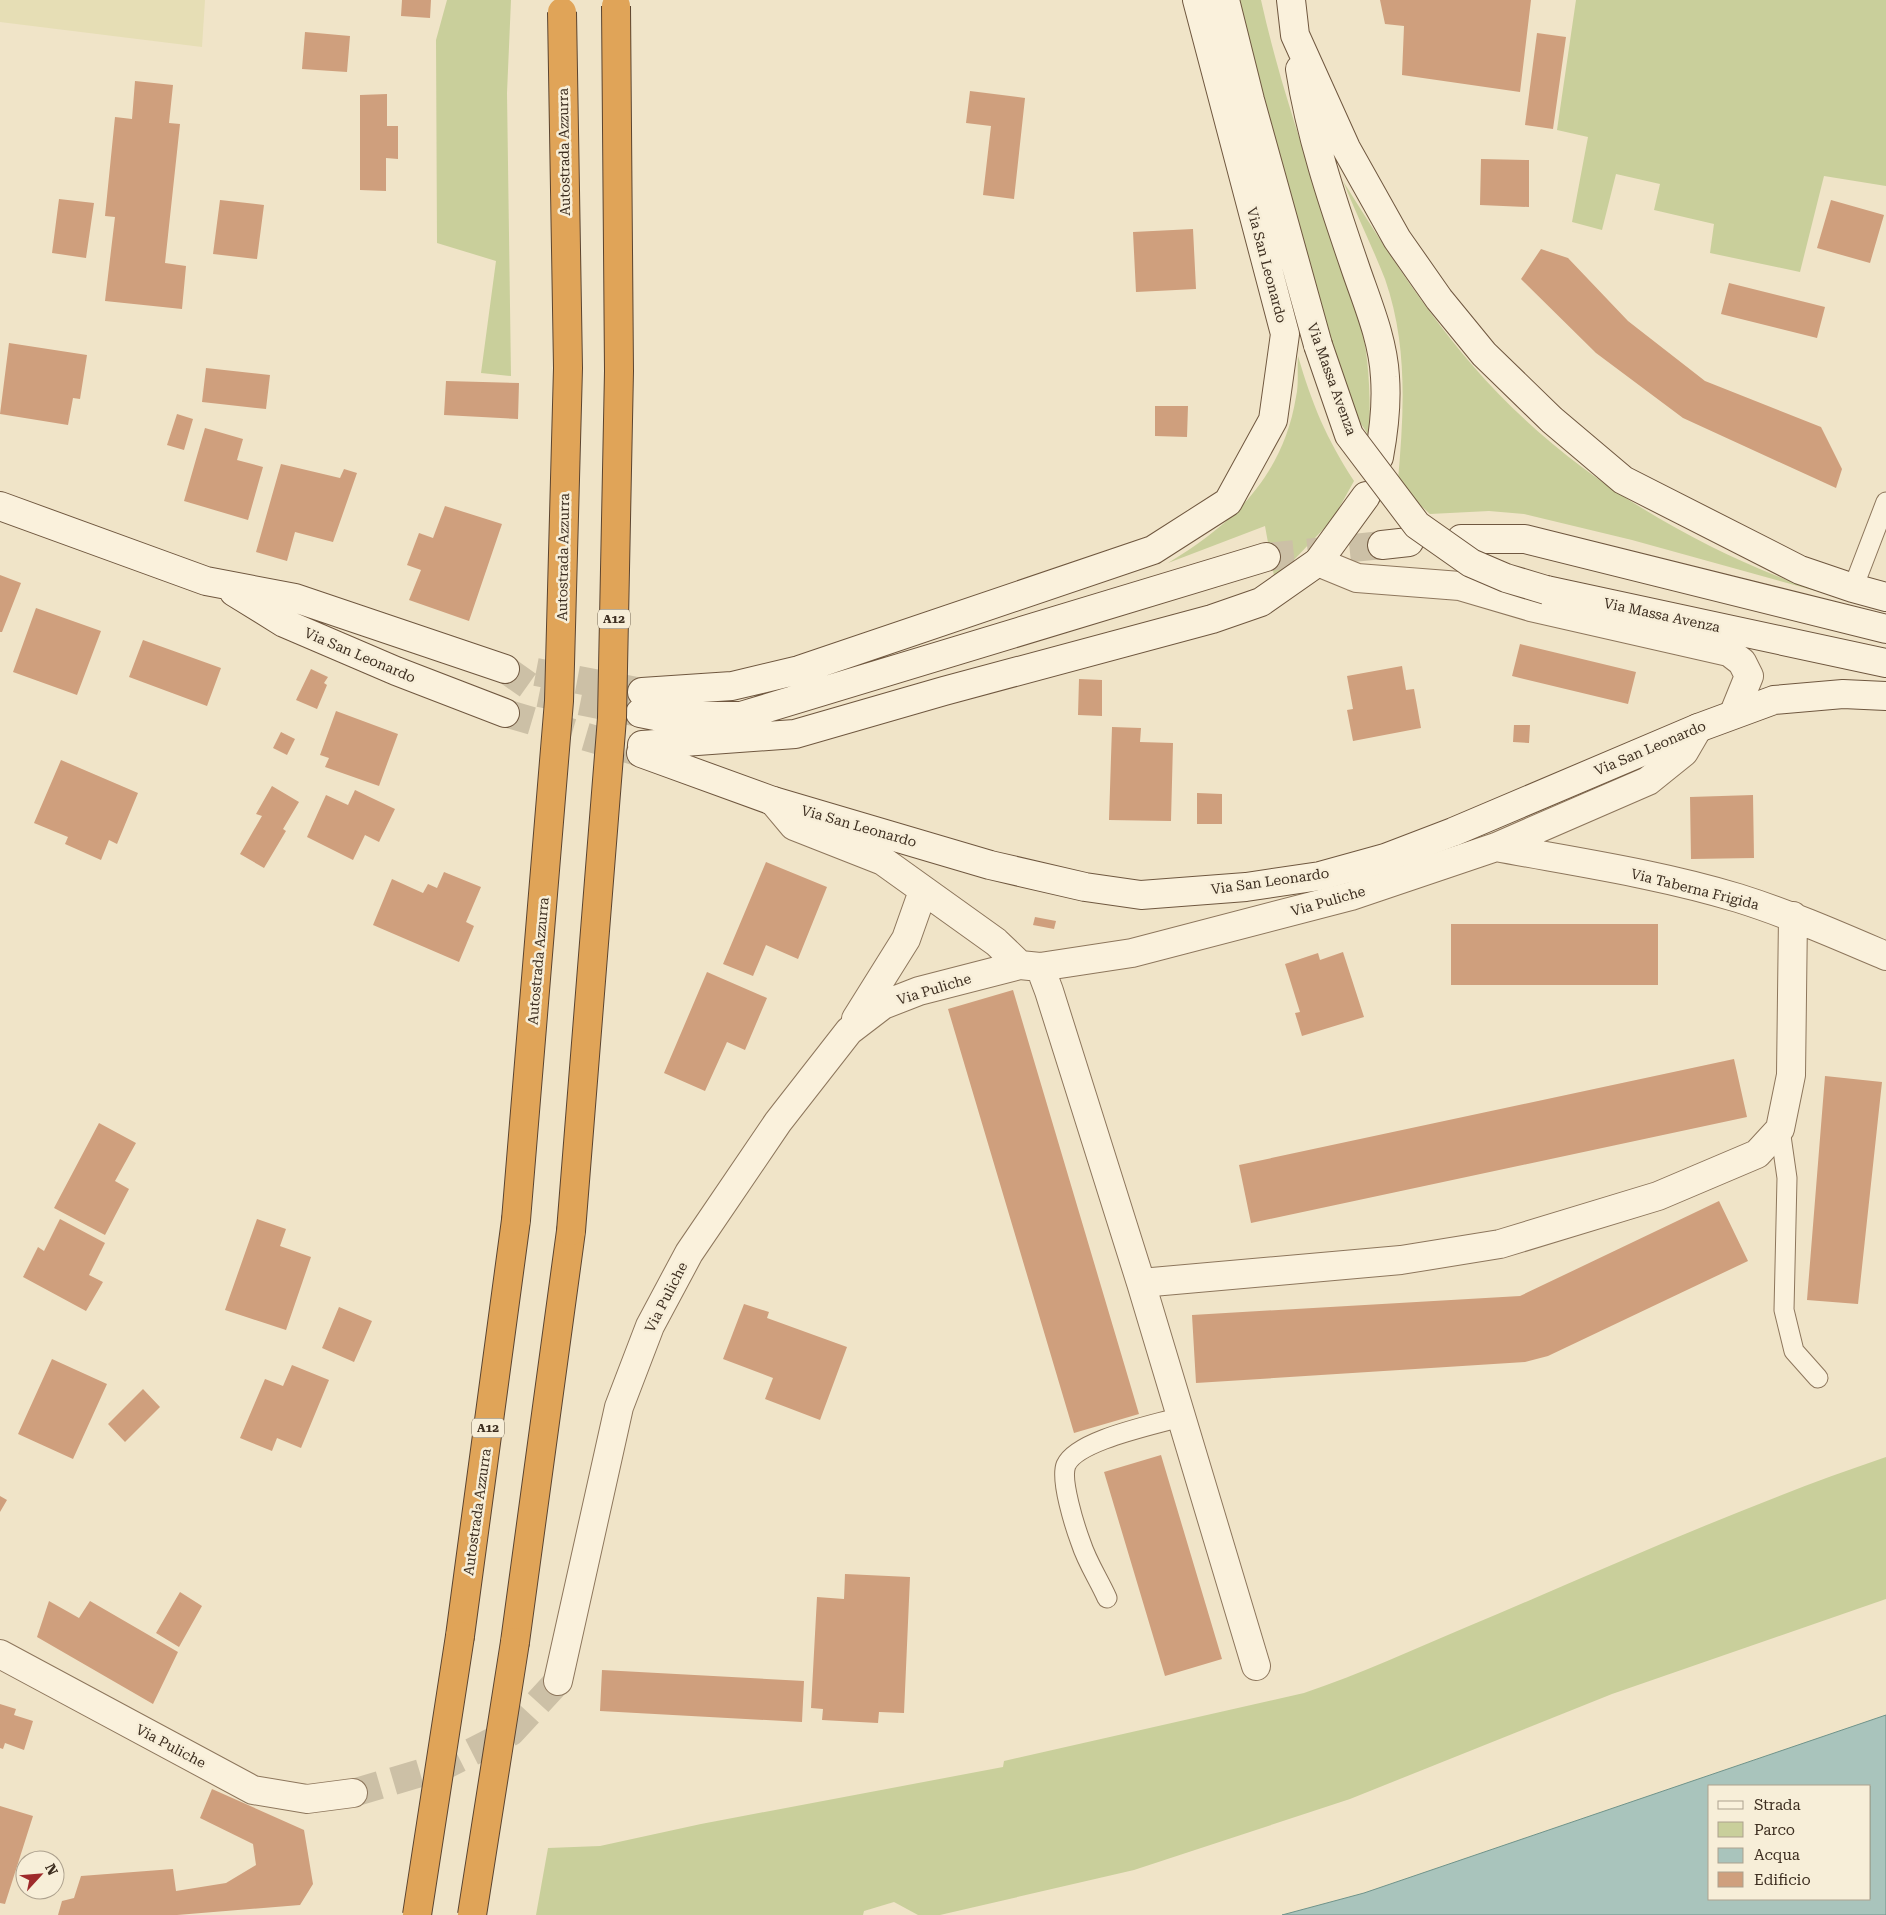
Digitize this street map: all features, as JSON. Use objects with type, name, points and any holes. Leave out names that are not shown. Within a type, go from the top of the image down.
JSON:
[{"type":"highway","name":"A12","points":[[472,1915],[515,1642],[572,1231],[612,718],[619,370],[616,3]]},
{"type":"highway","name":"Autostrada Azzurra","points":[[417,1915],[460,1636],[516,1220],[559,701],[568,368],[562,6]]},
{"type":"main road","name":"Via San Leonardo","points":[[1197,0],[1285,334],[1273,420],[1228,502],[1153,550],[800,670],[732,686],[641,702],[655,716],[741,716],[1266,557]]},
{"type":"main road","name":"Via Massa Avenza","points":[[1225,0],[1318,345],[1349,435],[1417,525],[1472,563],[1506,578],[1546,590],[1886,663]]},
{"type":"main road","points":[[1291,0],[1306,107],[1352,261],[1380,341],[1385,376],[1385,424],[1379,457]]},
{"type":"main road","points":[[1295,35],[1346,148],[1397,240],[1440,299],[1484,354],[1552,420],[1623,480],[1800,570],[1852,588],[1886,597]]},
{"type":"main road","name":"Via San Leonardo","points":[[1366,496],[1318,562],[1261,602],[1212,619],[944,690],[795,734],[641,749],[773,801],[990,865],[1085,887],[1141,895],[1246,887],[1320,876],[1385,858],[1453,832],[1734,713],[1774,700],[1843,694],[1886,696]]},
{"type":"main road","name":"Via San Leonardo","points":[[0,506],[206,581],[295,598],[505,669]]},
{"type":"main road","points":[[1461,539],[1525,539],[1886,629]]},
{"type":"main road","points":[[1318,562],[1357,578],[1460,586],[1530,607],[1729,652],[1742,662],[1749,676],[1734,713]]},
{"type":"main road","name":"Via San Leonardo","points":[[220,584],[284,623],[396,671],[505,713]]},
{"type":"main road","name":"Via Puliche","points":[[558,1681],[619,1407],[650,1326],[689,1253],[778,1122],[849,1031],[883,1005],[919,991],[1030,966],[1132,953],[1351,896],[1496,847],[1648,781],[1684,752],[1698,728]]},
{"type":"main road","points":[[773,801],[794,826],[883,861],[1030,966],[1049,991],[1141,1283],[1256,1666]]},
{"type":"main road","name":"Via Taberna Frigida","points":[[1496,847],[1633,873],[1735,897],[1793,916],[1886,956]]},
{"type":"main road","points":[[849,1031],[906,939],[923,891]]},
{"type":"main road","points":[[1141,1283],[1401,1260],[1500,1244],[1658,1196],[1757,1154],[1780,1129],[1791,1075],[1793,916]]},
{"type":"main road","name":"Via Puliche","points":[[0,1654],[253,1790],[307,1800],[353,1793]]},
{"type":"lane","points":[[1852,588],[1886,502]]},
{"type":"lane","points":[[1780,1129],[1787,1178],[1784,1310],[1794,1351],[1818,1378]]},
{"type":"lane","points":[[1107,1598],[1081,1544],[1064,1478],[1066,1465],[1076,1454],[1100,1440],[1180,1417]]},
{"type":"shaded area","points":[[0,0],[205,0],[202,47],[0,22]]},
{"type":"green space","points":[[447,0],[511,0],[507,93],[511,376],[481,373],[496,261],[437,243],[436,40]]},
{"type":"green space","points":[[1234,0],[1261,0],[1280,76],[1355,301],[1367,360],[1370,406],[1369,436],[1352,410],[1340,378]]},
{"type":"green space","points":[[1576,0],[1886,0],[1886,186],[1824,176],[1800,272],[1710,253],[1714,224],[1654,210],[1660,184],[1616,174],[1602,230],[1572,222],[1588,137],[1557,130]]},
{"type":"green space","points":[[1343,181],[1404,276],[1437,322],[1473,366],[1509,404],[1547,439],[1588,472],[1632,502],[1677,528],[1771,574],[1820,592],[1632,540],[1524,514],[1489,511],[1430,514],[1409,495],[1398,480],[1403,404],[1398,329],[1385,279]]},
{"type":"green space","points":[[1298,356],[1321,420],[1335,450],[1354,481],[1333,519],[1290,564],[1274,576],[1265,526],[1168,563],[1214,532],[1252,495],[1267,474],[1280,451],[1289,425],[1297,392]]},
{"type":"green space","points":[[1886,1457],[1886,1599],[1612,1694],[1350,1799],[1134,1870],[940,1915],[918,1915],[894,1902],[864,1911],[863,1915],[536,1915],[548,1848],[600,1846],[701,1824],[1003,1767],[1004,1761],[1304,1693],[1387,1661],[1728,1516]]},
{"type":"water","points":[[1886,1715],[1886,1915],[1282,1915],[1364,1893]]},
{"type":"building","points":[[402,0],[431,0],[430,18],[401,16]]},
{"type":"building","points":[[1380,0],[1531,0],[1520,92],[1402,75],[1404,26],[1385,24]]},
{"type":"building","points":[[305,32],[350,36],[347,72],[302,69]]},
{"type":"building","points":[[1537,33],[1566,37],[1553,129],[1525,125]]},
{"type":"building","points":[[135,81],[173,85],[169,123],[180,124],[165,263],[186,266],[182,309],[105,301],[115,217],[105,216],[115,117],[132,119]]},
{"type":"building","points":[[970,91],[1025,98],[1014,199],[983,195],[991,126],[966,123]]},
{"type":"building","points":[[387,94],[387,126],[398,126],[398,159],[386,158],[386,191],[360,190],[360,95]]},
{"type":"building","points":[[1481,159],[1529,160],[1529,207],[1480,205]]},
{"type":"building","points":[[59,199],[94,203],[86,258],[52,253]]},
{"type":"building","points":[[220,200],[264,205],[257,259],[213,254]]},
{"type":"building","points":[[1831,200],[1884,215],[1870,263],[1817,248]]},
{"type":"building","points":[[1193,229],[1196,289],[1136,292],[1133,232]]},
{"type":"building","points":[[1541,249],[1568,258],[1628,321],[1705,381],[1821,427],[1842,469],[1836,488],[1683,418],[1596,353],[1521,279]]},
{"type":"building","points":[[1729,283],[1825,307],[1817,338],[1721,314]]},
{"type":"building","points":[[9,343],[87,355],[80,399],[73,398],[68,425],[0,414]]},
{"type":"building","points":[[206,368],[270,375],[266,409],[202,402]]},
{"type":"building","points":[[446,381],[519,383],[518,419],[444,415]]},
{"type":"building","points":[[1155,406],[1188,406],[1187,437],[1155,436]]},
{"type":"building","points":[[177,414],[193,419],[184,450],[167,445]]},
{"type":"building","points":[[205,428],[243,439],[237,460],[263,467],[248,520],[184,501]]},
{"type":"building","points":[[281,464],[340,478],[344,469],[357,473],[333,542],[295,532],[287,561],[256,552]]},
{"type":"building","points":[[445,506],[502,524],[469,621],[409,600],[421,570],[407,565],[419,533],[433,538]]},
{"type":"building","points":[[0,575],[21,583],[2,632],[0,632]]},
{"type":"building","points":[[36,608],[101,631],[77,695],[13,672]]},
{"type":"building","points":[[143,640],[221,668],[207,706],[129,677]]},
{"type":"building","points":[[1520,644],[1636,672],[1628,704],[1512,676]]},
{"type":"building","points":[[1402,666],[1406,690],[1414,689],[1421,728],[1353,741],[1347,710],[1353,709],[1347,676]]},
{"type":"building","points":[[311,669],[328,677],[324,683],[327,685],[317,709],[296,700]]},
{"type":"building","points":[[1079,679],[1102,680],[1102,716],[1078,715]]},
{"type":"building","points":[[336,711],[398,734],[379,786],[325,767],[329,758],[320,755]]},
{"type":"building","points":[[1514,725],[1530,725],[1529,743],[1513,742]]},
{"type":"building","points":[[1112,727],[1141,728],[1140,742],[1173,743],[1171,821],[1109,820]]},
{"type":"building","points":[[281,732],[295,739],[287,755],[273,748]]},
{"type":"building","points":[[61,760],[138,793],[117,844],[109,840],[101,860],[65,844],[68,837],[34,823]]},
{"type":"building","points":[[272,786],[299,802],[283,829],[286,831],[264,868],[240,854],[262,816],[256,814]]},
{"type":"building","points":[[355,790],[395,809],[379,842],[365,835],[353,860],[307,837],[326,795],[348,805]]},
{"type":"building","points":[[1197,793],[1222,794],[1222,824],[1197,824]]},
{"type":"building","points":[[1753,795],[1754,858],[1691,859],[1690,797]]},
{"type":"building","points":[[766,862],[827,887],[798,959],[766,945],[753,976],[723,964]]},
{"type":"building","points":[[444,872],[481,887],[466,922],[474,926],[459,962],[373,925],[392,879],[423,893],[428,884],[437,888]]},
{"type":"building","points":[[1035,917],[1056,921],[1054,929],[1033,925]]},
{"type":"building","points":[[1451,924],[1658,924],[1658,985],[1451,985]]},
{"type":"building","points":[[1343,952],[1364,1017],[1302,1036],[1295,1013],[1300,1012],[1285,964],[1318,953],[1320,960]]},
{"type":"building","points":[[707,972],[767,998],[745,1050],[727,1042],[705,1091],[664,1073]]},
{"type":"building","points":[[1013,990],[1139,1414],[1074,1433],[948,1009]]},
{"type":"building","points":[[1734,1059],[1747,1117],[1251,1223],[1239,1165]]},
{"type":"building","points":[[1825,1076],[1882,1082],[1858,1304],[1807,1300]]},
{"type":"building","points":[[99,1123],[136,1143],[115,1181],[129,1189],[105,1235],[54,1208]]},
{"type":"building","points":[[1719,1201],[1748,1261],[1548,1356],[1525,1362],[1196,1383],[1192,1315],[1520,1296]]},
{"type":"building","points":[[60,1219],[105,1243],[89,1275],[103,1282],[86,1311],[23,1277],[38,1247],[44,1251]]},
{"type":"building","points":[[257,1219],[286,1229],[280,1246],[311,1257],[286,1330],[225,1310]]},
{"type":"building","points":[[744,1304],[769,1312],[767,1318],[847,1347],[820,1420],[765,1399],[773,1378],[723,1359]]},
{"type":"building","points":[[339,1307],[372,1321],[354,1362],[322,1348]]},
{"type":"building","points":[[52,1359],[107,1384],[73,1459],[18,1434]]},
{"type":"building","points":[[292,1365],[329,1380],[301,1448],[277,1438],[272,1451],[240,1438],[265,1379],[283,1386]]},
{"type":"building","points":[[143,1389],[160,1407],[125,1442],[108,1424]]},
{"type":"building","points":[[1161,1455],[1222,1659],[1165,1676],[1104,1472]]},
{"type":"building","points":[[0,1496],[7,1500],[0,1512]]},
{"type":"building","points":[[845,1574],[910,1577],[904,1713],[879,1712],[878,1723],[822,1720],[823,1709],[811,1708],[817,1597],[844,1599]]},
{"type":"building","points":[[180,1592],[202,1606],[179,1647],[156,1633]]},
{"type":"building","points":[[49,1601],[79,1618],[90,1601],[178,1652],[153,1704],[37,1637]]},
{"type":"building","points":[[602,1670],[804,1681],[802,1722],[600,1711]]},
{"type":"building","points":[[0,1704],[16,1709],[14,1715],[33,1721],[24,1750],[5,1743],[3,1749],[0,1748]]},
{"type":"building","points":[[212,1789],[304,1830],[313,1884],[300,1905],[177,1915],[58,1915],[62,1901],[74,1898],[81,1876],[173,1869],[176,1891],[226,1883],[256,1865],[253,1844],[200,1818]]},
{"type":"building","points":[[0,1806],[33,1816],[22,1850],[15,1850],[15,1873],[5,1904],[0,1903]]},
{"type":"tunnel","points":[[1266,557],[1382,545]]},
{"type":"tunnel","points":[[505,669],[539,693],[634,712]]},
{"type":"tunnel","points":[[536,672],[642,692]]},
{"type":"tunnel","points":[[505,713],[641,753]]},
{"type":"tunnel","points":[[353,1793],[444,1766],[511,1732],[558,1681]]}]
